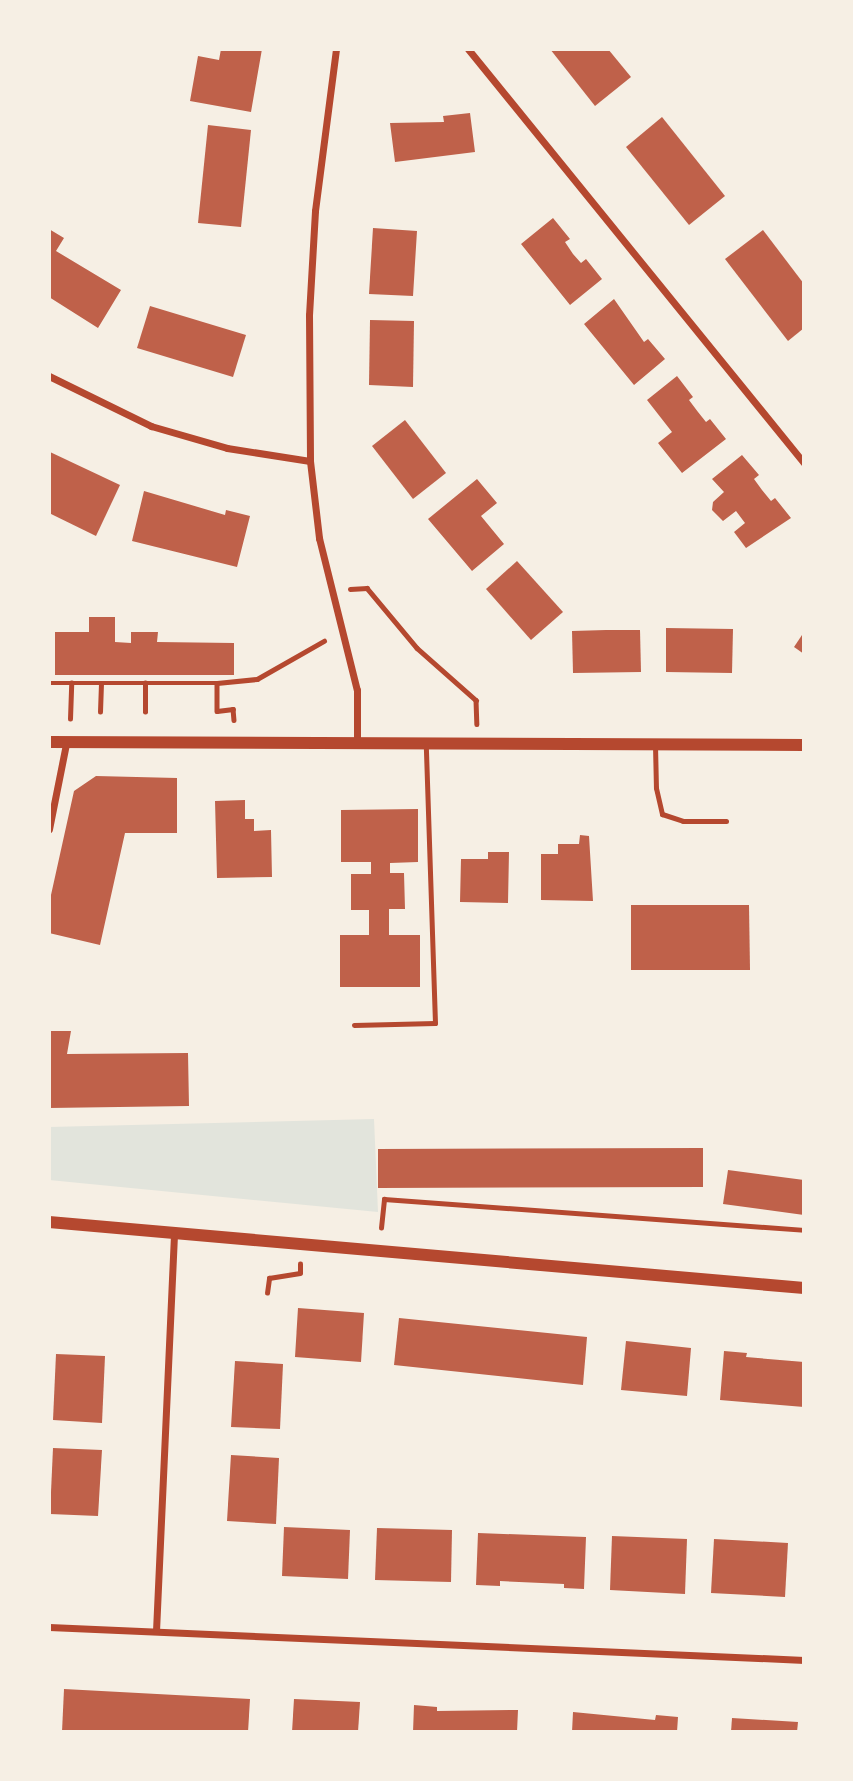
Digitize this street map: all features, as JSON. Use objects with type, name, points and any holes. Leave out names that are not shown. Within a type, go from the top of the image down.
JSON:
[{"type":"street","points":[[336,49],[314,224],[309,315],[310,461],[319,538],[357,690],[357,744]]},
{"type":"street","points":[[468,49],[804,463]]},
{"type":"street","points":[[49,376],[151,426],[228,448],[310,461]]},
{"type":"street","points":[[49,742],[426,746],[804,745]]},
{"type":"street","points":[[49,829],[66,744]]},
{"type":"street","points":[[49,1222],[804,1288]]},
{"type":"street","points":[[156,1631],[174,1232]]},
{"type":"street","points":[[49,1627],[804,1660]]},
{"type":"lane","points":[[655,745],[656,788],[662,814],[683,821],[726,821]]},
{"type":"lane","points":[[354,1025],[435,1023],[426,746]]},
{"type":"path","points":[[332,590],[367,588],[417,648],[476,700],[477,746]]},
{"type":"path","points":[[49,683],[217,683],[257,679],[315,643],[344,637]]},
{"type":"path","points":[[71,683],[71,712]]},
{"type":"path","points":[[145,683],[145,712]]},
{"type":"path","points":[[217,683],[217,711]]},
{"type":"path","points":[[100,712],[101,684]]},
{"type":"path","points":[[378,1250],[384,1199],[804,1230]]},
{"type":"path","points":[[267,1293],[269,1278],[300,1273],[302,1244]]},
{"type":"shaded area","points":[[374,1119],[378,1212],[49,1180],[49,1127]]},
{"type":"building","points":[[221,49],[262,49],[251,112],[190,101],[198,56],[219,60]]},
{"type":"building","points":[[550,49],[608,49],[631,77],[595,106]]},
{"type":"building","points":[[470,113],[475,152],[395,162],[390,123],[444,122],[443,116]]},
{"type":"building","points":[[662,117],[725,196],[689,225],[626,147]]},
{"type":"building","points":[[208,125],[251,130],[241,227],[198,223]]},
{"type":"building","points":[[553,218],[570,239],[565,242],[573,254],[581,263],[586,259],[602,279],[570,305],[521,244]]},
{"type":"building","points":[[373,228],[417,231],[413,296],[369,294]]},
{"type":"building","points":[[49,229],[64,238],[56,251],[121,290],[98,328],[49,297]]},
{"type":"building","points":[[763,230],[804,284],[804,328],[788,341],[725,259]]},
{"type":"building","points":[[614,299],[644,342],[648,339],[665,359],[634,385],[584,324]]},
{"type":"building","points":[[150,306],[246,335],[233,377],[137,348]]},
{"type":"building","points":[[370,320],[414,321],[413,387],[369,385]]},
{"type":"building","points":[[677,376],[693,397],[689,400],[698,412],[706,422],[710,419],[726,439],[682,473],[658,443],[672,432],[647,400]]},
{"type":"building","points":[[405,420],[446,473],[413,499],[372,446]]},
{"type":"building","points":[[50,452],[120,485],[96,536],[49,513]]},
{"type":"building","points":[[742,455],[759,475],[754,479],[762,490],[771,501],[775,498],[791,518],[746,548],[734,532],[745,523],[736,511],[723,521],[712,510],[713,502],[724,492],[712,479]]},
{"type":"building","points":[[477,479],[497,503],[481,516],[504,544],[472,571],[428,519]]},
{"type":"building","points":[[144,491],[225,515],[226,510],[250,516],[237,567],[132,541]]},
{"type":"building","points":[[517,561],[563,612],[531,640],[486,589]]},
{"type":"building","points":[[89,617],[115,617],[115,642],[131,643],[131,632],[158,632],[157,642],[234,643],[234,675],[55,675],[55,632],[89,632]]},
{"type":"building","points":[[666,628],[733,629],[732,673],[666,672]]},
{"type":"building","points":[[640,630],[641,672],[573,673],[572,631]]},
{"type":"building","points":[[804,632],[804,654],[794,647]]},
{"type":"building","points":[[96,776],[177,778],[177,833],[125,833],[100,945],[49,933],[49,904],[74,791]]},
{"type":"building","points":[[245,800],[245,819],[254,819],[254,831],[271,830],[272,877],[217,878],[215,801]]},
{"type":"building","points":[[418,809],[418,862],[390,863],[390,873],[404,873],[405,909],[389,909],[389,935],[420,935],[420,987],[340,987],[340,935],[369,935],[369,910],[351,910],[351,874],[371,874],[371,862],[341,862],[341,810]]},
{"type":"building","points":[[580,835],[589,836],[593,901],[541,900],[541,854],[558,854],[558,844],[579,844]]},
{"type":"building","points":[[488,852],[509,852],[508,903],[460,902],[461,859],[488,859]]},
{"type":"building","points":[[631,905],[749,905],[750,970],[631,970]]},
{"type":"building","points":[[49,1031],[71,1031],[67,1054],[188,1053],[189,1106],[49,1108]]},
{"type":"building","points":[[703,1148],[703,1187],[378,1188],[378,1149]]},
{"type":"building","points":[[728,1170],[804,1180],[804,1215],[723,1204]]},
{"type":"building","points":[[298,1308],[364,1313],[361,1362],[295,1357]]},
{"type":"building","points":[[399,1318],[587,1337],[583,1385],[394,1365]]},
{"type":"building","points":[[626,1341],[691,1348],[687,1396],[621,1390]]},
{"type":"building","points":[[724,1351],[747,1353],[746,1357],[804,1362],[804,1407],[720,1400]]},
{"type":"building","points":[[56,1354],[105,1356],[102,1423],[53,1420]]},
{"type":"building","points":[[235,1361],[283,1364],[280,1429],[231,1427]]},
{"type":"building","points":[[53,1448],[102,1450],[98,1516],[50,1514]]},
{"type":"building","points":[[231,1455],[279,1458],[276,1524],[227,1521]]},
{"type":"building","points":[[284,1527],[350,1530],[348,1579],[282,1576]]},
{"type":"building","points":[[377,1528],[452,1530],[451,1582],[375,1580]]},
{"type":"building","points":[[478,1533],[586,1537],[584,1589],[564,1588],[564,1584],[500,1581],[500,1586],[476,1585]]},
{"type":"building","points":[[612,1536],[687,1539],[685,1594],[610,1590]]},
{"type":"building","points":[[714,1539],[788,1543],[785,1597],[711,1593]]},
{"type":"building","points":[[64,1689],[250,1699],[248,1732],[62,1732]]},
{"type":"building","points":[[294,1699],[360,1702],[358,1732],[292,1732]]},
{"type":"building","points":[[414,1705],[437,1707],[437,1711],[518,1710],[517,1732],[413,1732]]},
{"type":"building","points":[[573,1712],[655,1720],[656,1715],[678,1717],[677,1732],[572,1732]]},
{"type":"building","points":[[732,1718],[798,1722],[797,1732],[731,1732]]}]
